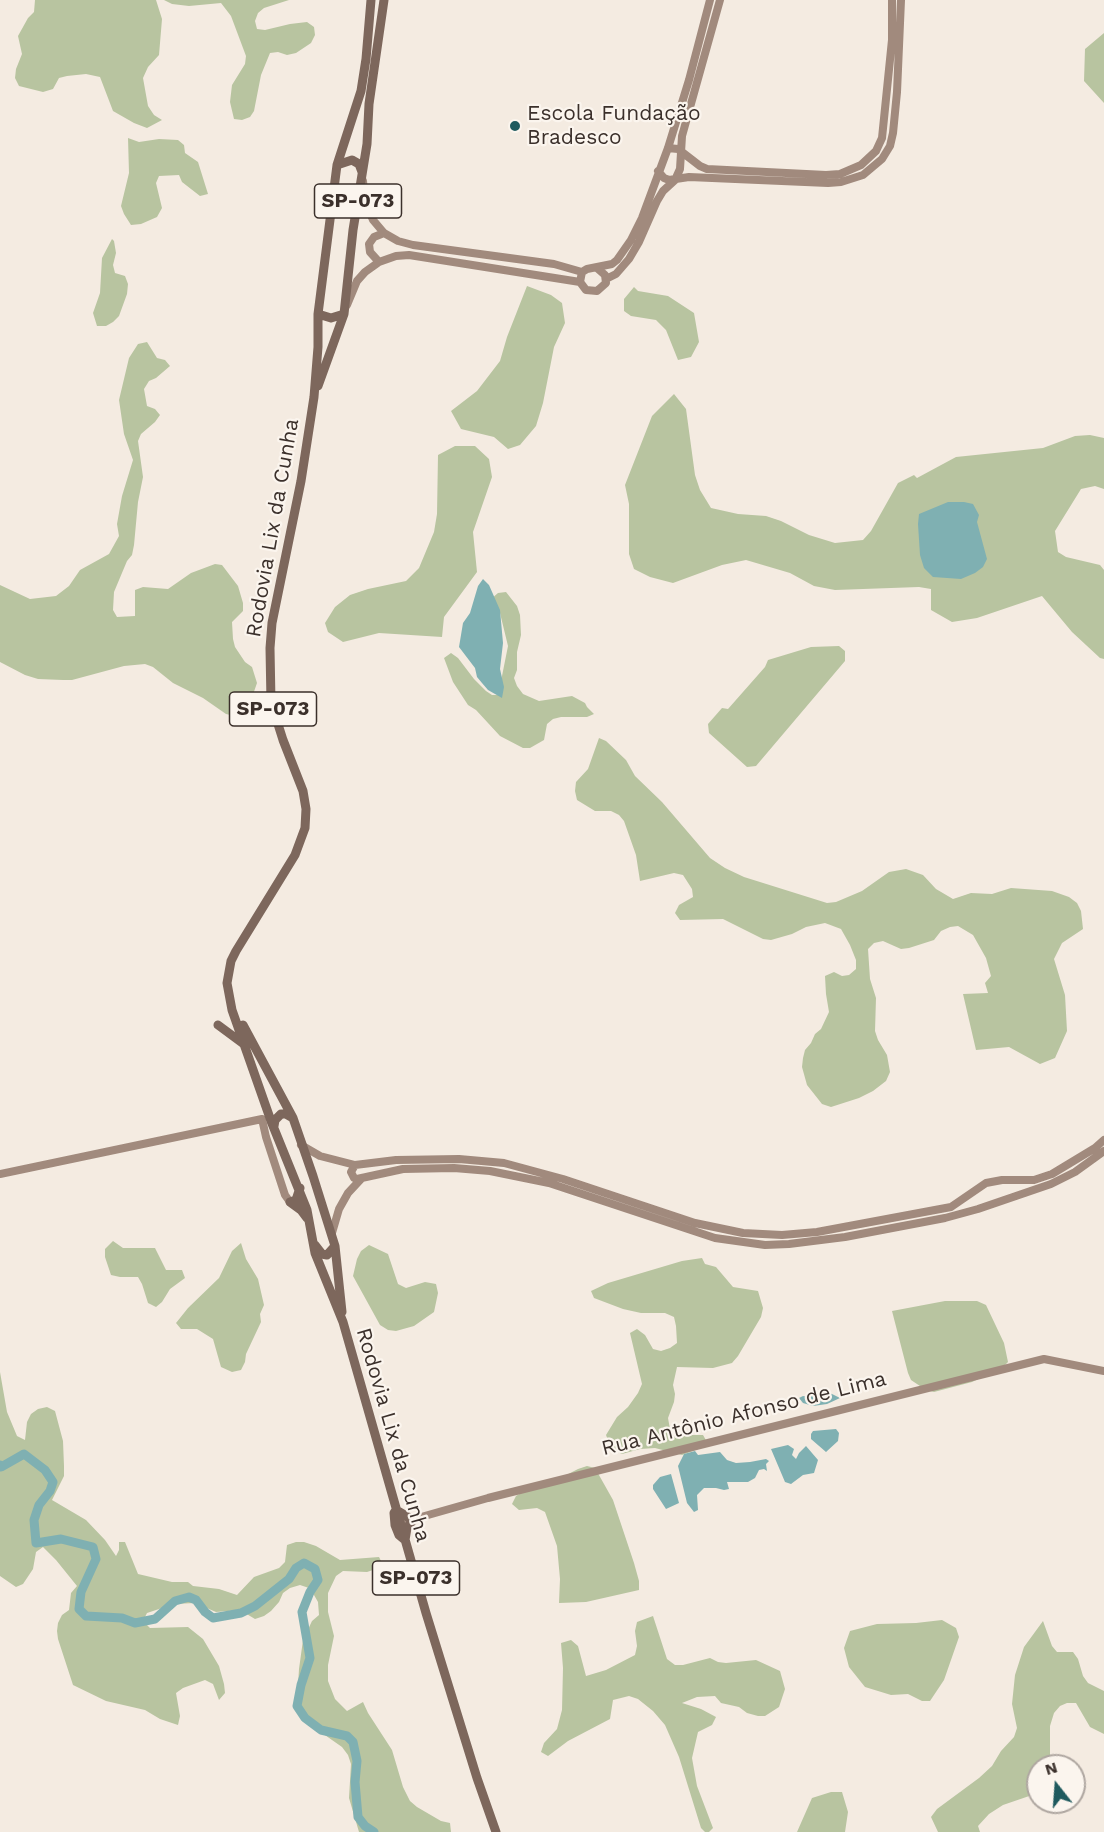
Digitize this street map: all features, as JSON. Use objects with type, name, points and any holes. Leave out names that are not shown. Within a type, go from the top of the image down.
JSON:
[{"type":"main road","name":"Rodovia Lix da Cunha","points":[[371,0],[361,91],[337,165],[318,314],[314,397],[301,481],[276,600],[270,648],[271,702],[303,791],[306,809],[305,828],[295,855],[231,961],[227,983],[245,1045],[274,1126],[308,1210],[312,1240],[321,1272],[343,1322],[396,1510],[394,1513],[399,1535],[405,1540],[477,1778],[496,1832]]},
{"type":"main road","name":"Rodovia Lix da Cunha","points":[[314,397],[344,314],[384,0]]},
{"type":"main road","points":[[597,268],[603,272],[606,279],[604,287],[597,291],[586,291],[580,282],[582,272],[587,268],[612,264],[626,247],[642,218],[668,148],[710,0]]},
{"type":"main road","points":[[606,279],[616,274],[629,259],[657,201],[663,191],[675,180],[682,163],[682,136],[720,0]]},
{"type":"main road","points":[[668,148],[682,151],[707,169],[826,175],[840,174],[861,165],[876,151],[882,138],[892,40],[892,0]]},
{"type":"main road","points":[[658,171],[664,178],[675,180],[689,177],[828,183],[863,175],[875,166],[890,146],[893,133],[898,80],[901,0]]},
{"type":"main road","points":[[337,165],[352,160],[357,161],[363,174],[365,201],[373,220],[384,233],[398,241],[554,264],[582,272]]},
{"type":"main road","points":[[379,262],[370,252],[369,245],[374,237],[384,233]]},
{"type":"main road","points":[[318,314],[331,318],[344,314],[357,281],[364,272],[379,262],[396,256],[420,255],[580,282]]},
{"type":"main road","name":"Rodovia Lix da Cunha","points":[[230,999],[293,1118],[332,1233],[343,1322]]},
{"type":"main road","points":[[218,1025],[245,1045]]},
{"type":"main road","points":[[274,1126],[274,1120],[280,1114],[293,1118]]},
{"type":"main road","points":[[0,1174],[262,1119],[285,1195],[309,1220]]},
{"type":"main road","points":[[301,1145],[320,1156],[355,1165],[427,1159],[504,1163],[563,1179],[695,1223],[722,1230],[765,1235],[817,1232],[942,1209],[956,1204],[986,1184],[1008,1179],[1034,1180],[1052,1174],[1104,1140]]},
{"type":"main road","points":[[355,1165],[352,1168],[352,1175],[354,1178],[362,1179],[403,1169],[454,1168],[490,1171],[549,1183],[691,1232],[737,1242],[765,1245],[823,1240],[945,1218],[978,1209],[1051,1184],[1075,1172],[1104,1151]]},
{"type":"main road","points":[[332,1233],[339,1209],[348,1193],[362,1179]]},
{"type":"main road","points":[[1008,1179],[1014,1187],[1010,1199]]},
{"type":"main road","points":[[290,1202],[296,1200],[300,1188]]},
{"type":"main road","points":[[973,1191],[973,1203],[978,1209]]},
{"type":"main road","points":[[312,1240],[322,1254],[327,1255],[335,1246]]},
{"type":"main road","name":"Rua Antônio Afonso de Lima","points":[[398,1524],[596,1470],[1044,1359],[1104,1371]]},
{"type":"main road","points":[[396,1510],[414,1520],[407,1528],[405,1540]]},
{"type":"green space","points":[[35,0],[156,0],[162,19],[159,55],[148,67],[143,78],[148,106],[154,115],[162,120],[147,128],[113,111],[100,77],[86,74],[59,78],[53,89],[43,92],[19,86],[15,78],[22,54],[18,36],[34,12]]},
{"type":"green space","points":[[164,0],[289,0],[264,8],[258,13],[255,21],[257,29],[265,30],[307,22],[314,27],[315,35],[311,43],[296,53],[287,55],[278,52],[270,53],[261,75],[254,111],[250,117],[242,120],[234,119],[230,102],[232,85],[245,64],[246,56],[231,16],[221,3],[189,6],[172,4]]},
{"type":"green space","points":[[1104,33],[1104,103],[1084,81],[1085,49]]},
{"type":"green space","points":[[128,138],[139,142],[159,139],[178,140],[184,145],[185,153],[198,162],[208,194],[200,196],[182,182],[179,175],[159,176],[156,183],[162,208],[157,217],[141,224],[131,225],[121,206],[129,173]]},
{"type":"green space","points":[[112,239],[116,253],[113,265],[115,273],[125,276],[128,284],[127,294],[119,316],[106,326],[97,326],[93,313],[100,293],[102,258]]},
{"type":"green space","points":[[527,286],[551,295],[562,303],[565,323],[554,347],[536,426],[520,445],[508,449],[494,437],[461,429],[451,411],[477,391],[500,361]]},
{"type":"green space","points":[[634,287],[638,291],[668,296],[694,313],[699,342],[691,357],[678,360],[666,330],[656,320],[631,316],[624,311],[624,299]]},
{"type":"green space","points":[[147,342],[157,358],[165,360],[170,366],[149,381],[144,389],[147,406],[155,409],[160,415],[141,434],[138,441],[143,477],[134,545],[132,555],[127,561],[114,592],[113,610],[117,617],[135,616],[135,590],[143,587],[168,589],[191,573],[215,564],[222,565],[238,586],[243,603],[243,611],[232,622],[235,647],[245,662],[252,667],[257,683],[249,706],[235,716],[226,714],[145,664],[124,666],[72,680],[63,680],[38,679],[0,662],[0,585],[30,599],[56,596],[69,586],[80,570],[109,554],[119,536],[117,524],[122,496],[133,460],[124,434],[119,400],[129,358],[138,344]]},
{"type":"green space","points":[[674,394],[686,409],[695,475],[700,490],[711,508],[738,514],[766,516],[809,535],[835,543],[863,540],[871,531],[898,483],[914,475],[917,478],[956,457],[1043,448],[1075,436],[1090,435],[1104,438],[1104,489],[1095,486],[1081,489],[1055,531],[1058,552],[1066,557],[1100,565],[1104,570],[1104,659],[1100,658],[1072,632],[1042,596],[977,618],[952,622],[931,610],[931,589],[919,587],[835,590],[814,586],[790,573],[746,560],[722,565],[673,583],[650,577],[634,569],[629,554],[629,504],[625,485],[652,416]]},
{"type":"green space","points":[[455,446],[475,446],[489,459],[492,477],[473,532],[477,572],[444,617],[442,637],[379,633],[343,642],[328,632],[325,623],[335,607],[350,595],[406,581],[419,568],[434,532],[437,514],[438,455]]},
{"type":"green space","points":[[506,592],[517,606],[520,615],[521,635],[514,678],[517,686],[523,694],[539,701],[572,696],[585,703],[594,714],[587,717],[553,719],[547,724],[544,740],[530,748],[523,748],[500,736],[476,710],[468,705],[453,682],[444,658],[451,653],[486,691],[492,695],[501,695],[501,681],[508,646],[500,613],[491,599],[498,593]]},
{"type":"green space","points":[[839,646],[845,651],[845,661],[756,766],[747,767],[709,733],[708,724],[722,708],[728,709],[765,667],[768,660],[811,647]]},
{"type":"green space","points":[[599,738],[606,741],[626,760],[635,776],[662,802],[710,858],[744,877],[827,903],[836,902],[862,891],[889,872],[906,869],[923,875],[936,889],[953,899],[971,893],[992,894],[1011,888],[1052,891],[1069,897],[1077,903],[1081,911],[1083,929],[1062,943],[1054,959],[1065,995],[1067,1031],[1055,1058],[1040,1064],[1009,1047],[976,1050],[963,994],[988,993],[985,983],[991,976],[986,958],[973,935],[958,926],[950,927],[941,931],[934,940],[909,948],[901,949],[883,941],[874,943],[868,949],[870,979],[876,998],[875,1031],[887,1055],[890,1072],[886,1081],[859,1098],[831,1107],[822,1104],[807,1085],[802,1067],[805,1050],[821,1029],[829,1012],[825,976],[834,972],[842,976],[849,975],[856,969],[856,960],[841,929],[825,923],[806,927],[771,940],[763,939],[723,919],[680,920],[675,913],[679,905],[693,897],[692,889],[683,875],[674,873],[640,881],[636,855],[624,821],[611,811],[595,811],[577,800],[576,782],[588,769]]},
{"type":"green space","points":[[113,1241],[123,1248],[155,1248],[166,1270],[182,1270],[185,1278],[170,1289],[156,1307],[148,1303],[138,1277],[111,1275],[105,1249]]},
{"type":"green space","points":[[241,1243],[246,1259],[258,1279],[264,1305],[260,1314],[261,1322],[246,1354],[245,1362],[241,1370],[232,1372],[221,1367],[213,1339],[197,1329],[181,1329],[176,1323],[219,1278],[232,1251]]},
{"type":"green space","points":[[369,1245],[388,1254],[398,1284],[406,1288],[425,1282],[436,1284],[438,1293],[434,1312],[414,1326],[396,1331],[388,1330],[380,1325],[353,1276],[361,1251]]},
{"type":"green space","points":[[702,1258],[705,1264],[716,1267],[733,1287],[758,1291],[763,1308],[761,1317],[732,1363],[713,1368],[677,1367],[673,1385],[674,1402],[668,1418],[671,1435],[703,1435],[707,1442],[701,1448],[682,1455],[655,1448],[622,1454],[614,1450],[606,1435],[617,1417],[638,1393],[642,1384],[630,1333],[637,1329],[645,1335],[653,1349],[661,1351],[677,1343],[676,1326],[674,1317],[665,1313],[641,1313],[623,1309],[594,1298],[591,1291],[608,1283],[682,1261]]},
{"type":"green space","points":[[945,1301],[977,1301],[986,1305],[1004,1343],[1008,1362],[1002,1368],[972,1382],[934,1392],[926,1390],[911,1380],[892,1311]]},
{"type":"green space","points":[[0,1372],[7,1412],[17,1436],[25,1440],[27,1422],[31,1414],[38,1409],[47,1407],[55,1411],[63,1441],[64,1476],[52,1500],[86,1520],[116,1556],[119,1542],[125,1542],[138,1574],[172,1582],[188,1582],[193,1586],[219,1589],[237,1595],[254,1577],[279,1568],[285,1562],[287,1545],[296,1542],[316,1546],[340,1560],[379,1557],[383,1565],[376,1569],[367,1572],[343,1571],[336,1576],[328,1593],[328,1612],[334,1636],[328,1665],[328,1681],[335,1699],[347,1711],[363,1702],[392,1750],[403,1787],[410,1801],[441,1821],[450,1823],[451,1832],[359,1832],[349,1798],[351,1764],[348,1755],[342,1747],[302,1719],[297,1702],[303,1640],[312,1621],[319,1615],[318,1602],[309,1588],[300,1585],[290,1588],[283,1593],[271,1611],[255,1619],[240,1610],[216,1612],[195,1603],[174,1604],[147,1613],[143,1621],[150,1628],[188,1627],[203,1639],[219,1666],[224,1684],[225,1693],[219,1700],[213,1684],[205,1680],[176,1693],[180,1716],[178,1725],[160,1719],[145,1710],[106,1701],[73,1685],[57,1631],[62,1615],[69,1610],[71,1593],[77,1586],[43,1547],[36,1552],[33,1569],[23,1584],[16,1587],[0,1576]]},
{"type":"green space","points":[[587,1466],[595,1468],[613,1500],[634,1563],[639,1590],[586,1602],[559,1603],[560,1579],[557,1546],[545,1512],[537,1508],[519,1510],[512,1504],[516,1496],[521,1493],[543,1487]]},
{"type":"green space","points":[[653,1616],[667,1659],[675,1665],[710,1658],[726,1663],[756,1660],[780,1671],[785,1689],[779,1707],[765,1716],[747,1713],[739,1707],[721,1703],[715,1696],[697,1697],[682,1703],[716,1717],[712,1725],[698,1732],[692,1758],[697,1786],[713,1828],[709,1832],[701,1828],[679,1757],[665,1725],[638,1699],[629,1696],[613,1700],[610,1719],[568,1741],[548,1756],[541,1752],[544,1743],[557,1729],[562,1710],[561,1643],[571,1640],[578,1646],[586,1676],[606,1670],[635,1655],[637,1622]]},
{"type":"green space","points":[[942,1620],[956,1628],[959,1637],[944,1680],[930,1701],[922,1701],[908,1694],[891,1695],[865,1687],[849,1667],[844,1648],[850,1631],[877,1624]]},
{"type":"green space","points":[[1043,1621],[1052,1646],[1057,1652],[1073,1652],[1088,1683],[1104,1691],[1104,1734],[1090,1727],[1076,1703],[1060,1706],[1054,1713],[1050,1726],[1050,1754],[1026,1754],[1026,1797],[1003,1805],[989,1814],[978,1826],[980,1832],[938,1832],[931,1817],[937,1809],[992,1766],[1001,1751],[1014,1737],[1017,1728],[1012,1704],[1015,1675],[1024,1647]]},
{"type":"green space","points":[[831,1792],[842,1792],[848,1812],[845,1832],[797,1832],[812,1798]]},
{"type":"water","points":[[948,502],[973,504],[979,515],[977,522],[987,559],[983,567],[961,579],[933,577],[924,568],[920,555],[919,514]]},
{"type":"water","points":[[483,579],[489,585],[500,610],[503,643],[500,669],[504,687],[502,698],[488,690],[482,683],[477,677],[475,668],[459,647],[463,623],[470,613],[478,586]]},
{"type":"water","points":[[824,1390],[840,1398],[827,1404],[813,1406],[803,1403],[799,1398],[809,1397],[815,1392]]},
{"type":"water","points":[[836,1429],[839,1433],[838,1441],[826,1452],[811,1439],[813,1431]]},
{"type":"water","points":[[788,1445],[794,1449],[792,1455],[796,1459],[806,1446],[818,1460],[814,1473],[803,1475],[791,1484],[785,1482],[771,1449]]},
{"type":"water","points":[[695,1451],[698,1455],[720,1452],[727,1460],[736,1463],[766,1459],[769,1461],[766,1464],[767,1471],[759,1470],[755,1478],[748,1482],[727,1482],[729,1489],[704,1488],[697,1495],[698,1510],[694,1512],[687,1503],[678,1466],[684,1454]]},
{"type":"water","points":[[671,1474],[679,1503],[666,1509],[653,1489],[653,1485],[660,1477]]},
{"type":"waterway","points":[[0,1465],[1,1467],[24,1454],[45,1470],[53,1482],[50,1491],[39,1505],[34,1520],[36,1543],[61,1539],[93,1547],[96,1559],[81,1592],[79,1609],[86,1616],[122,1618],[135,1623],[155,1619],[175,1601],[189,1597],[196,1600],[213,1618],[241,1613],[255,1606],[289,1579],[296,1568],[304,1563],[315,1569],[318,1580],[302,1612],[310,1658],[297,1706],[305,1718],[321,1730],[347,1736],[353,1742],[357,1761],[355,1782],[358,1817],[374,1832]]},
{"type":"place","name":"Escola Fundação Bradesco","points":[[515,126]]}]
